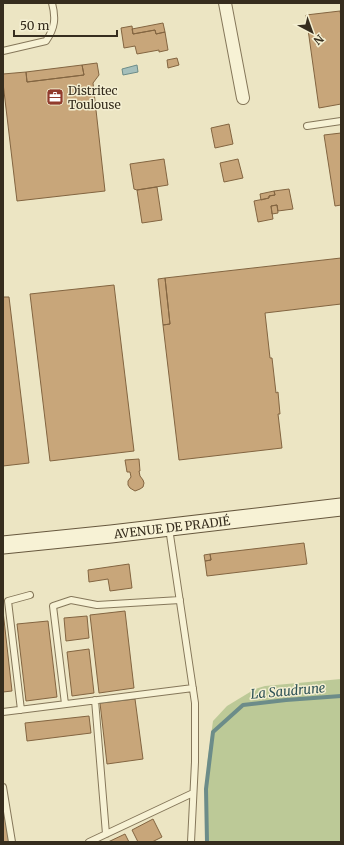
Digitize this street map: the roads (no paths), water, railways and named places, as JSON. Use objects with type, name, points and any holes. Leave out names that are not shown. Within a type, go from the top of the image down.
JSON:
[{"type":"street","points":[[225,3],[243,98]]},
{"type":"street","name":"AVENUE DE PRADIÉ","points":[[3,545],[341,507]]},
{"type":"lane","points":[[3,51],[46,41],[52,31],[54,21],[54,10],[52,3]]},
{"type":"lane","points":[[307,126],[341,121]]},
{"type":"lane","points":[[169,527],[195,703],[195,762],[191,842]]},
{"type":"lane","points":[[21,710],[8,601],[30,595]]},
{"type":"lane","points":[[64,704],[53,606],[71,600],[97,605],[180,600]]},
{"type":"lane","points":[[3,712],[193,688]]},
{"type":"lane","points":[[94,700],[106,834]]},
{"type":"lane","points":[[3,787],[12,842]]},
{"type":"lane","points":[[89,842],[194,793]]},
{"type":"water","points":[[137,65],[138,72],[123,75],[122,69]]},
{"type":"waterway","name":"La Saudrune","points":[[207,842],[206,789],[213,732],[243,705],[341,696]]},
{"type":"place","name":"Distritec Toulouse","points":[[55,97]]}]
